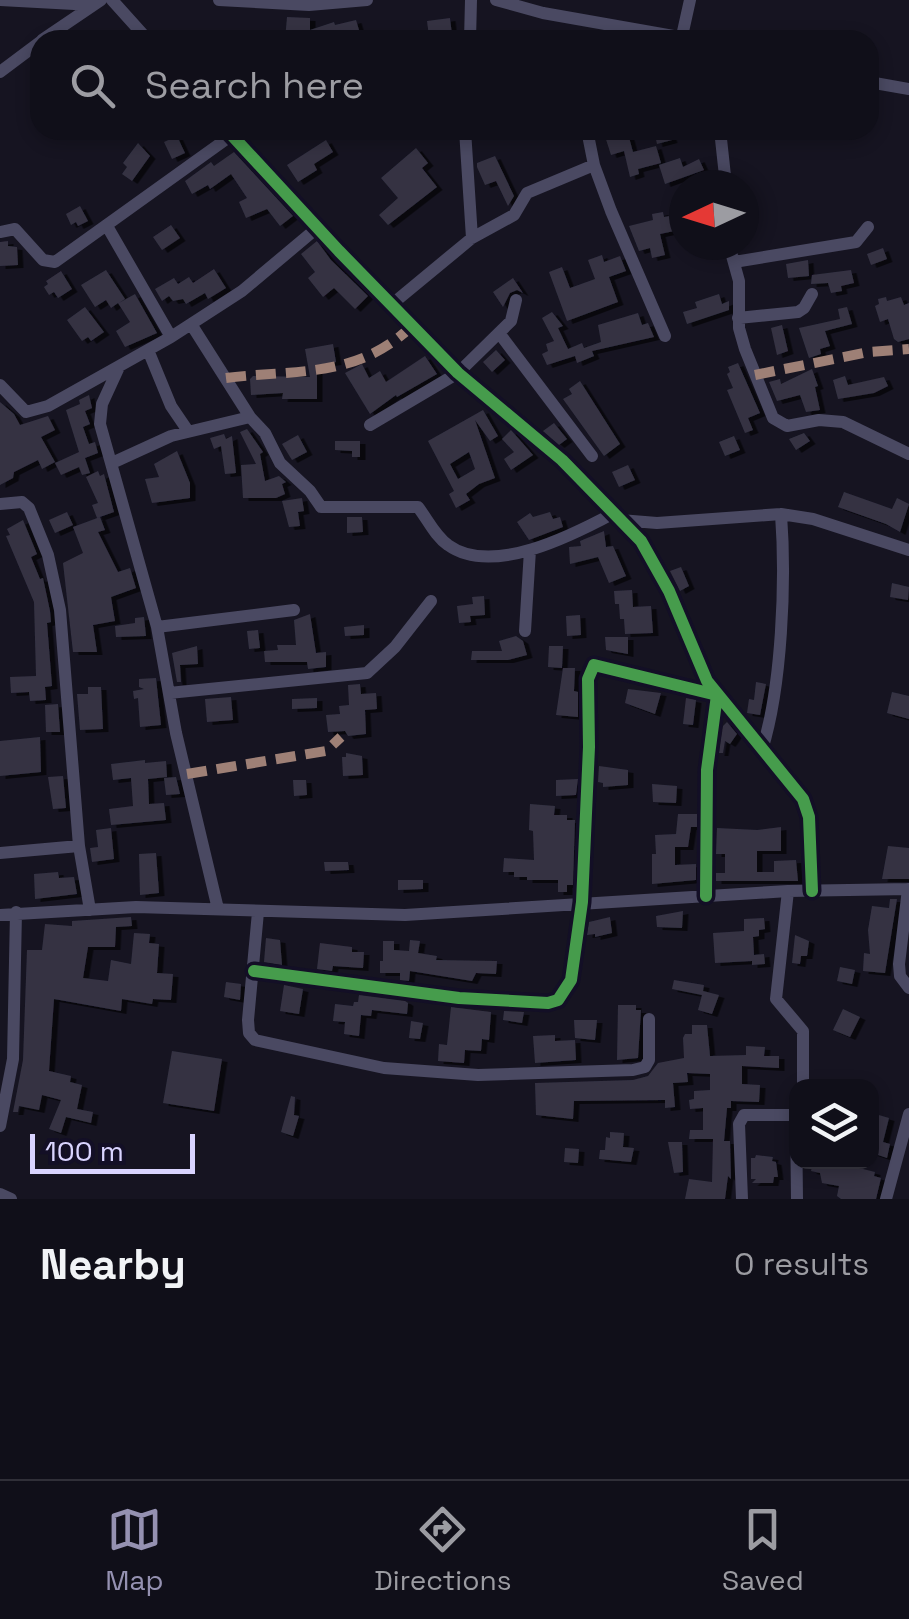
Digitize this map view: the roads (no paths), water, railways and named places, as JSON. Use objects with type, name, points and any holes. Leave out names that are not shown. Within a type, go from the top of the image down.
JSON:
[{"type":"street","points":[[0,0],[97,3]]},
{"type":"street","points":[[112,0],[139,30]]},
{"type":"street","points":[[219,0],[309,5],[367,0]]},
{"type":"street","points":[[470,30],[471,0]]},
{"type":"street","points":[[496,0],[543,13],[642,30]]},
{"type":"street","points":[[689,30],[690,0]]},
{"type":"street","points":[[57,30],[97,3]]},
{"type":"street","points":[[0,72],[30,49]]},
{"type":"street","points":[[879,84],[909,89]]},
{"type":"street","points":[[0,232],[15,228],[48,264],[58,260],[220,140]]},
{"type":"street","points":[[237,140],[458,373],[562,460],[641,541],[717,695],[803,799],[809,817],[812,890]]},
{"type":"street","points":[[466,140],[472,238]]},
{"type":"street","points":[[589,140],[594,165],[664,336]]},
{"type":"street","points":[[721,140],[724,170]]},
{"type":"street","points":[[391,305],[472,238],[514,215],[527,193],[594,165]]},
{"type":"street","points":[[107,226],[171,337]]},
{"type":"street","points":[[868,226],[856,242],[734,262],[739,281],[738,318],[744,350],[778,422],[787,426],[819,420],[843,422],[909,454]]},
{"type":"street","points":[[0,385],[26,412],[36,411],[171,337],[242,292],[317,228]]},
{"type":"street","points":[[738,318],[798,312],[812,294]]},
{"type":"street","points":[[370,425],[458,373],[513,319],[516,300]]},
{"type":"street","points":[[191,324],[280,463],[321,507],[414,506],[443,542],[455,550],[494,556],[530,550],[617,516],[656,523],[781,514],[909,550]]},
{"type":"street","points":[[499,332],[592,456]]},
{"type":"street","points":[[148,350],[171,406],[188,431]]},
{"type":"street","points":[[119,367],[99,414],[158,627],[218,909]]},
{"type":"street","points":[[112,464],[188,431],[220,427],[250,417]]},
{"type":"street","points":[[0,504],[22,502],[29,508],[55,583],[80,846],[90,910]]},
{"type":"street","points":[[762,750],[781,620],[781,514]]},
{"type":"street","points":[[525,630],[530,550]]},
{"type":"street","points":[[169,692],[367,674],[431,602]]},
{"type":"street","points":[[158,627],[294,610]]},
{"type":"street","points":[[254,972],[459,998],[548,1003],[558,1000],[571,980],[582,902],[589,670],[594,665],[615,668],[717,695]]},
{"type":"street","points":[[706,896],[707,770],[717,695]]},
{"type":"street","points":[[0,853],[80,846]]},
{"type":"street","points":[[0,915],[136,907],[405,915],[788,891],[908,889],[899,964],[900,976],[909,988]]},
{"type":"street","points":[[788,891],[776,999],[803,1032],[803,1079]]},
{"type":"street","points":[[0,1126],[13,1059],[16,912]]},
{"type":"street","points":[[258,912],[248,1020],[249,1033],[255,1040],[384,1068],[478,1075],[639,1068],[648,1060],[649,1019]]},
{"type":"street","points":[[886,1199],[909,1114]]},
{"type":"street","points":[[742,1199],[739,1124],[744,1115],[789,1115]]},
{"type":"street","points":[[797,1169],[797,1199]]},
{"type":"street","points":[[0,1194],[11,1199]]}]
